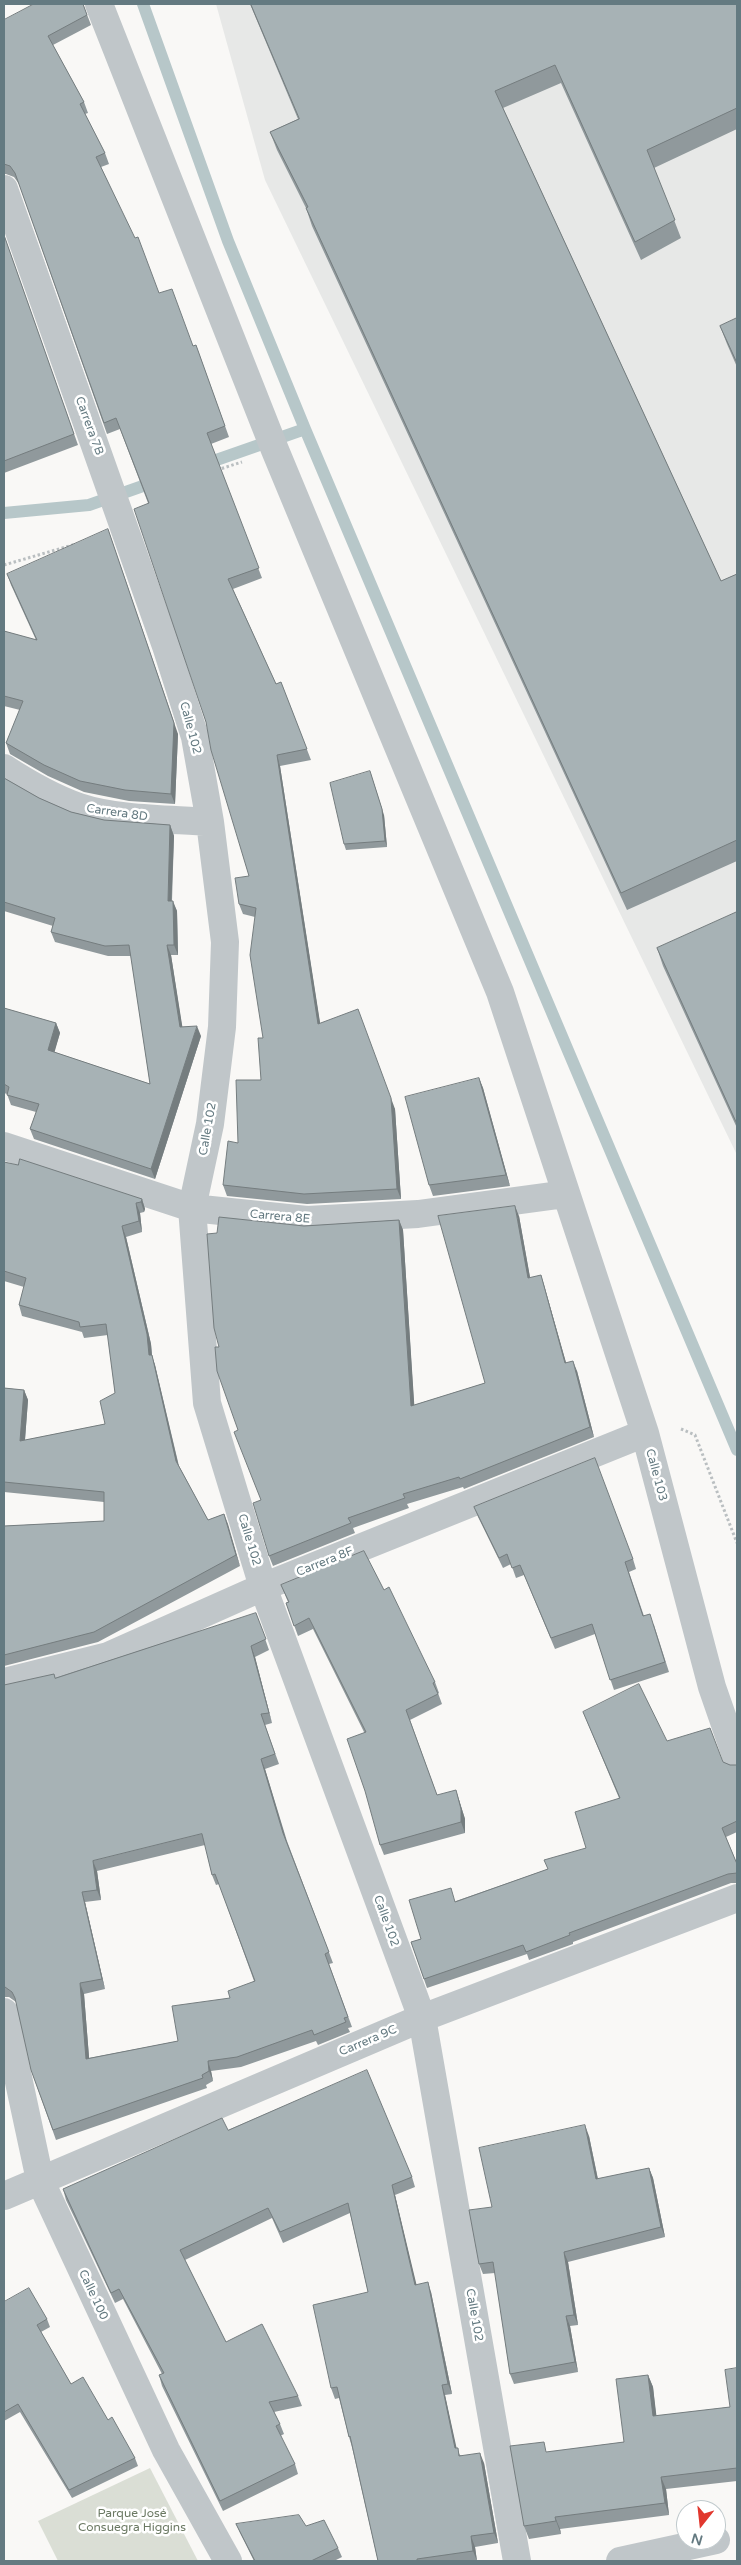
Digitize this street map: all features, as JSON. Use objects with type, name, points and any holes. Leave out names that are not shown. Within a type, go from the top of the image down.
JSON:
[{"type":"street","name":"Calle 103","points":[[99,4],[272,441],[500,992],[645,1433],[712,1687],[737,1759]]},
{"type":"street","name":"Carrera 7B","points":[[4,188],[117,507]]},
{"type":"street","name":"Calle 102","points":[[117,507],[166,646],[194,737],[210,822],[225,942],[222,1027],[210,1124],[192,1208],[207,1403],[263,1587],[422,2018],[517,2561]]},
{"type":"street","name":"Carrera 8D","points":[[4,768],[46,793],[80,808],[125,816],[210,822]]},
{"type":"street","name":"Carrera 8E","points":[[4,1146],[192,1208],[307,1220],[418,1214],[566,1194]]},
{"type":"street","name":"Carrera 8F","points":[[4,1682],[108,1656],[263,1587],[645,1433]]},
{"type":"street","name":"Carrera 9C","points":[[4,2196],[422,2018],[737,1898]]},
{"type":"street","name":"Calle 100","points":[[4,2012],[40,2180],[166,2450],[228,2561]]},
{"type":"street","points":[[620,2561],[676,2549]]},
{"type":"path","points":[[210,473],[272,441]]},
{"type":"path","points":[[4,565],[117,507]]},
{"type":"path","points":[[645,1433],[684,1429],[695,1435],[737,1543]]},
{"type":"shaded area","points":[[216,4],[737,4],[737,1155],[265,180]]},
{"type":"green space","name":"Parque José Consuegra Higgins","points":[[150,2468],[198,2561],[58,2561],[38,2521]]},
{"type":"building","points":[[34,4],[83,4],[87,15],[48,36],[84,102],[80,104],[105,153],[96,157],[135,238],[138,237],[159,293],[172,289],[193,346],[196,345],[225,426],[207,433],[259,568],[228,579],[276,684],[281,682],[307,749],[277,755],[318,1024],[358,1009],[391,1098],[397,1189],[304,1194],[223,1185],[228,1141],[238,1143],[236,1080],[261,1080],[258,1038],[263,1038],[250,955],[256,908],[239,904],[235,878],[249,876],[211,750],[206,722],[134,509],[149,503],[116,418],[104,423],[15,173],[10,166],[4,164],[4,20]]},
{"type":"building","points":[[251,4],[737,4],[737,108],[647,150],[675,220],[635,242],[555,65],[495,91],[721,581],[737,574],[737,840],[621,893],[306,208],[308,207],[270,132],[299,119]]},
{"type":"building","points":[[4,235],[74,434],[4,461]]},
{"type":"building","points":[[737,318],[737,363],[720,326]]},
{"type":"building","points":[[108,529],[174,723],[171,794],[125,790],[80,781],[44,765],[6,743],[23,701],[4,696],[4,631],[37,640],[7,574]]},
{"type":"building","points":[[370,771],[382,809],[385,841],[344,844],[330,783]]},
{"type":"building","points":[[4,778],[39,798],[71,812],[104,820],[170,825],[168,901],[173,901],[174,945],[167,945],[180,1027],[197,1026],[151,1169],[30,1129],[39,1104],[7,1095],[9,1087],[4,1084],[4,1008],[56,1023],[48,1050],[150,1084],[129,945],[105,946],[51,932],[55,918],[4,902]]},
{"type":"building","points":[[737,912],[737,1124],[657,948]]},
{"type":"building","points":[[479,1078],[506,1175],[429,1185],[405,1097]]},
{"type":"building","points":[[20,1159],[142,1199],[141,1202],[136,1203],[139,1221],[122,1226],[147,1334],[149,1355],[152,1355],[176,1461],[208,1520],[224,1514],[236,1555],[94,1632],[4,1655],[4,1526],[104,1521],[104,1492],[4,1482],[4,1388],[24,1390],[20,1441],[105,1424],[100,1401],[115,1393],[106,1324],[80,1327],[79,1322],[19,1305],[26,1278],[4,1271],[4,1162],[18,1165]]},
{"type":"building","points":[[515,1206],[528,1278],[541,1275],[565,1363],[573,1361],[590,1427],[460,1479],[459,1477],[403,1494],[405,1498],[348,1518],[351,1523],[269,1556],[253,1503],[261,1500],[234,1432],[238,1430],[217,1371],[215,1347],[219,1347],[214,1328],[207,1234],[217,1233],[219,1217],[304,1226],[399,1220],[411,1406],[485,1383],[438,1216]]},
{"type":"building","points":[[595,1458],[633,1559],[625,1562],[643,1616],[650,1614],[665,1662],[610,1680],[592,1624],[551,1638],[520,1565],[512,1568],[507,1554],[499,1558],[474,1507]]},
{"type":"building","points":[[364,1551],[384,1590],[389,1587],[435,1682],[433,1683],[438,1694],[406,1710],[437,1795],[456,1790],[461,1809],[461,1822],[380,1845],[365,1791],[347,1739],[366,1732],[309,1618],[294,1626],[286,1603],[289,1602],[281,1585]]},
{"type":"building","points":[[256,1613],[266,1639],[251,1646],[269,1713],[261,1714],[275,1754],[261,1759],[283,1833],[329,1952],[325,1954],[348,2017],[344,2018],[346,2022],[314,2035],[312,2030],[237,2057],[208,2061],[209,2071],[202,2075],[203,2078],[53,2130],[31,2070],[15,1998],[12,1992],[4,1987],[4,1685],[54,1674],[55,1678]],"holes":[[[202,1834],[212,1875],[215,1874],[255,1981],[228,1991],[230,1998],[172,2006],[178,2041],[86,2059],[80,1983],[102,1979],[82,1892],[97,1890],[93,1861]]]},
{"type":"building","points":[[639,1684],[667,1741],[710,1728],[723,1762],[737,1765],[737,1821],[722,1828],[737,1864],[737,1873],[728,1874],[569,1933],[570,1935],[526,1952],[523,1945],[424,1979],[411,1942],[421,1939],[409,1900],[451,1888],[455,1902],[548,1869],[544,1860],[586,1848],[575,1812],[620,1798],[583,1712]]},
{"type":"building","points":[[367,2070],[412,2177],[392,2185],[415,2285],[428,2282],[448,2384],[442,2385],[455,2448],[458,2448],[459,2456],[480,2453],[494,2533],[471,2536],[473,2551],[417,2559],[417,2561],[378,2561],[350,2436],[337,2387],[331,2388],[313,2305],[368,2292],[348,2203],[280,2232],[268,2208],[180,2250],[226,2342],[262,2324],[298,2396],[269,2402],[280,2424],[276,2426],[295,2464],[220,2501],[159,2375],[164,2373],[119,2289],[111,2293],[63,2189],[222,2118],[228,2130]]},
{"type":"building","points":[[585,2125],[596,2179],[649,2168],[661,2227],[564,2252],[574,2315],[566,2316],[575,2362],[510,2374],[493,2262],[479,2264],[469,2210],[492,2207],[479,2148]]},
{"type":"building","points":[[29,2288],[47,2319],[37,2325],[71,2384],[83,2377],[108,2420],[112,2417],[135,2458],[69,2490],[18,2404],[4,2412],[4,2302]]},
{"type":"building","points":[[737,2368],[737,2468],[661,2477],[665,2503],[555,2517],[556,2521],[524,2526],[510,2446],[544,2442],[546,2452],[624,2442],[616,2379],[648,2375],[653,2416],[730,2407],[725,2370]]},
{"type":"building","points":[[299,2515],[306,2526],[324,2520],[338,2548],[311,2561],[255,2561],[236,2524]]},
{"type":"waterway","points":[[143,4],[228,241],[305,429],[737,1450]]},
{"type":"waterway","points":[[202,465],[305,429]]},
{"type":"waterway","points":[[4,513],[89,505],[157,481]]}]
